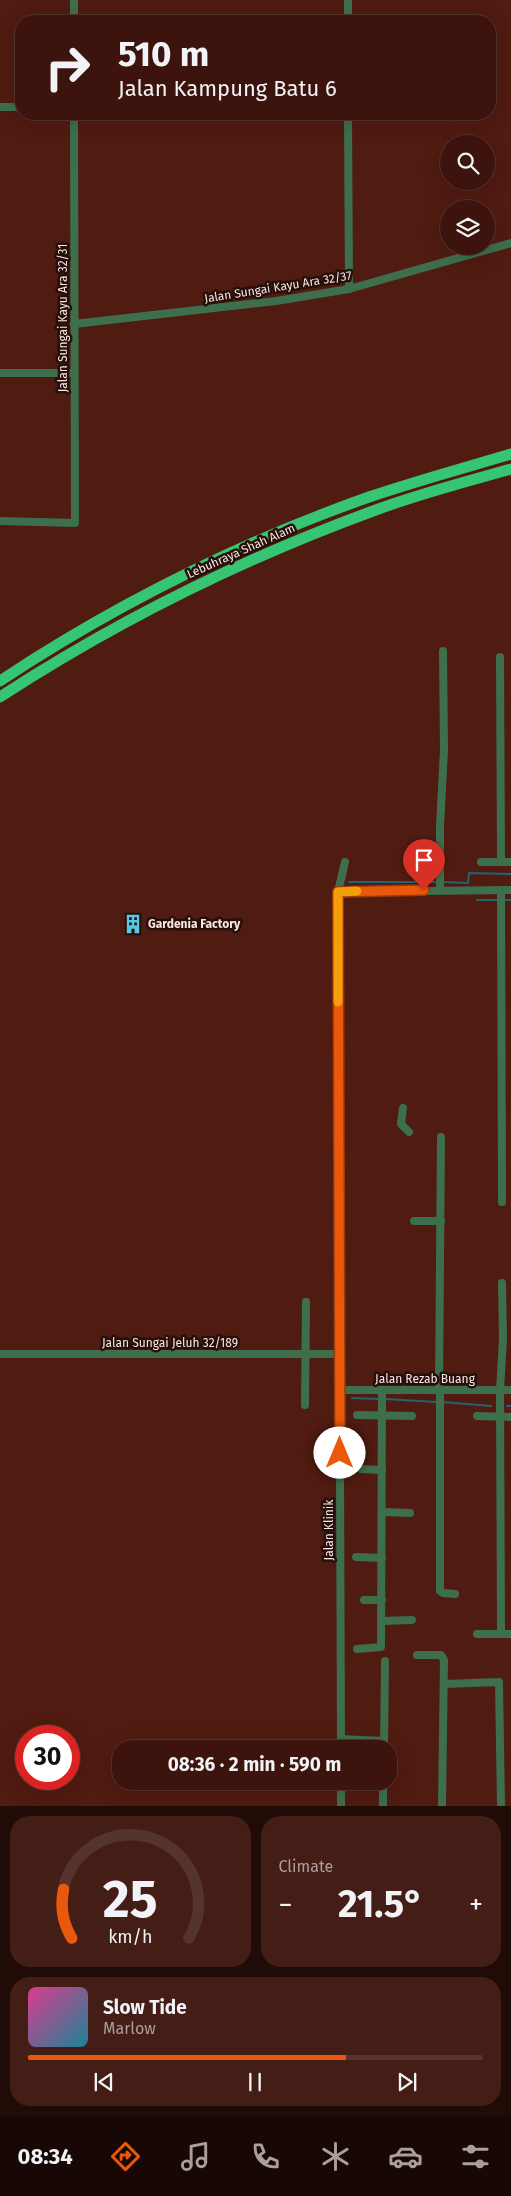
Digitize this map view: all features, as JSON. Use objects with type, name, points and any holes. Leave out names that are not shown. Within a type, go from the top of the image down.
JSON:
[{"type":"highway","name":"Lebuhraya Shah Alam","points":[[0,680],[97,622],[188,573],[240,548],[370,497],[511,454]]},
{"type":"highway","name":"Lebuhraya Shah Alam","points":[[0,697],[95,638],[245,563],[314,533],[375,510],[511,469]]},
{"type":"street","points":[[74,0],[74,15]]},
{"type":"street","points":[[348,0],[348,15]]},
{"type":"street","points":[[0,107],[15,107]]},
{"type":"street","name":"Jalan Sungai Kayu Ara 32/31","points":[[0,521],[75,523],[74,120]]},
{"type":"street","points":[[348,120],[349,289]]},
{"type":"street","name":"Jalan Sungai Kayu Ara 32/37","points":[[74,324],[276,301],[349,289],[511,243]]},
{"type":"street","points":[[0,373],[74,373]]},
{"type":"street","points":[[440,890],[440,827],[444,750],[443,651]]},
{"type":"street","points":[[500,657],[501,862]]},
{"type":"street","name":"Jalan Klinik","points":[[341,1739],[338,892],[345,862]]},
{"type":"street","points":[[481,862],[511,862]]},
{"type":"street","points":[[338,892],[440,890],[501,896],[511,890]]},
{"type":"street","points":[[501,896],[502,1202]]},
{"type":"street","points":[[501,1016],[511,1016]]},
{"type":"street","points":[[403,1108],[401,1124],[408,1132]]},
{"type":"street","points":[[442,1137],[439,1396],[440,1591],[455,1594]]},
{"type":"street","points":[[414,1221],[442,1221]]},
{"type":"street","points":[[501,1634],[502,1417],[500,1390],[502,1283]]},
{"type":"street","points":[[305,1405],[306,1302]]},
{"type":"street","name":"Jalan Sungai Jeluh 32/189","points":[[0,1354],[339,1354]]},
{"type":"street","name":"Jalan Rezab Buang","points":[[340,1390],[382,1403],[511,1390]]},
{"type":"street","points":[[357,1649],[381,1647],[382,1403]]},
{"type":"street","points":[[356,1415],[382,1403],[412,1416]]},
{"type":"street","points":[[477,1416],[511,1417]]},
{"type":"street","points":[[361,1469],[382,1470]]},
{"type":"street","points":[[382,1512],[410,1513]]},
{"type":"street","points":[[356,1557],[382,1558]]},
{"type":"street","points":[[364,1600],[382,1600]]},
{"type":"street","points":[[382,1621],[412,1620]]},
{"type":"street","points":[[477,1634],[511,1634]]},
{"type":"street","points":[[417,1655],[441,1655],[444,1660],[442,1806]]},
{"type":"street","points":[[384,1740],[385,1661]]},
{"type":"street","points":[[444,1684],[499,1682],[501,1806]]},
{"type":"street","points":[[341,1739],[348,1740]]},
{"type":"street","points":[[341,1790],[341,1806]]},
{"type":"street","points":[[383,1790],[383,1806]]},
{"type":"waterway","points":[[441,882],[468,883],[469,873],[511,874]]},
{"type":"waterway","points":[[349,882],[436,882]]},
{"type":"waterway","points":[[477,900],[499,900]]},
{"type":"waterway","points":[[503,900],[511,900]]},
{"type":"waterway","points":[[352,1398],[380,1399]]},
{"type":"waterway","points":[[385,1399],[437,1402]]},
{"type":"waterway","points":[[442,1402],[491,1406]]},
{"type":"slow traffic","points":[[338,1002],[338,892],[357,891]]},
{"type":"place","name":"Gardenia Factory","points":[[133,924]]},
{"type":"route","points":[[340,1453],[338,892],[424,890]]}]
